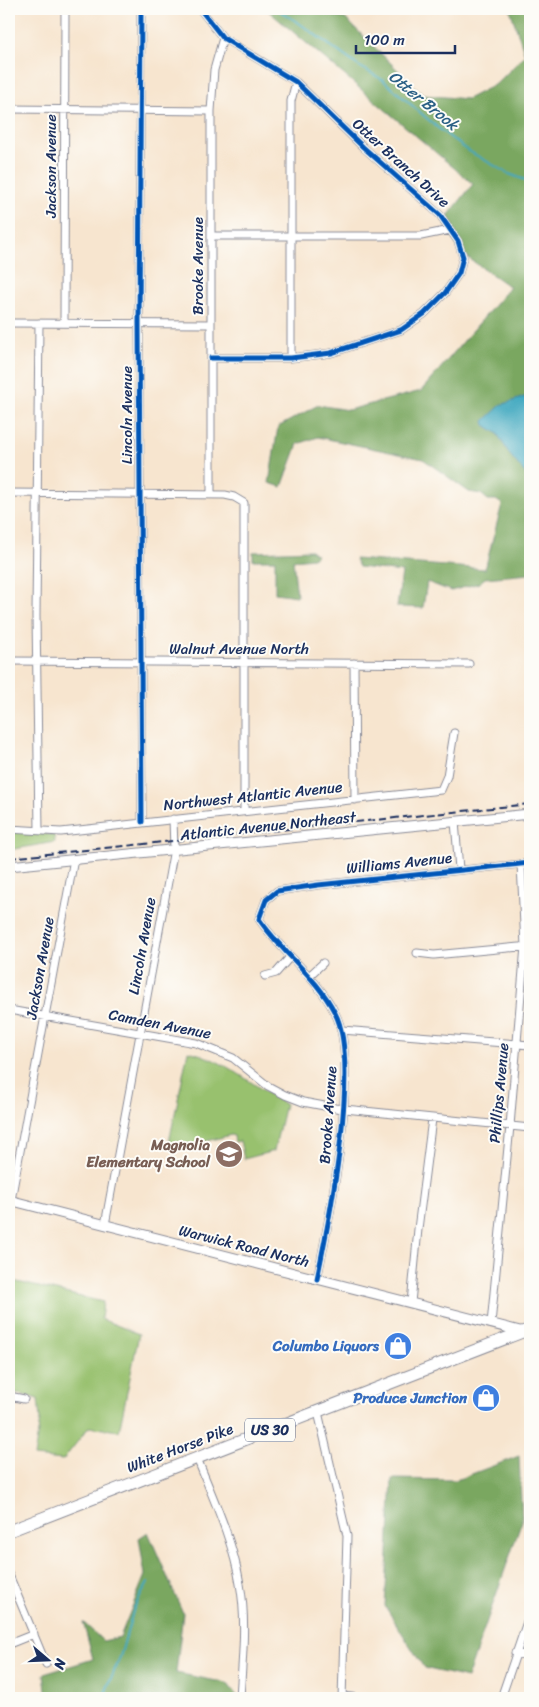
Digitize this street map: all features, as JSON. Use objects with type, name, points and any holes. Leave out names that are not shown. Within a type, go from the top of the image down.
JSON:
[{"type":"highway","name":"White Horse Pike","points":[[9,1531],[528,1332]]},
{"type":"street","name":"Jackson Avenue","points":[[64,322],[65,9]]},
{"type":"street","name":"Lincoln Avenue","points":[[141,9],[139,323],[142,822]]},
{"type":"street","name":"Otter Branch Drive","points":[[200,9],[223,38],[296,82],[363,147],[440,215],[458,241],[463,257],[459,273],[445,293],[424,314],[401,330],[372,341],[330,353],[291,358],[211,358]]},
{"type":"street","name":"Brooke Avenue","points":[[211,495],[211,111],[214,70],[223,38]]},
{"type":"street","points":[[291,358],[291,101],[296,82]]},
{"type":"street","points":[[9,109],[211,111]]},
{"type":"street","points":[[212,236],[421,236],[450,230]]},
{"type":"street","points":[[9,323],[211,324]]},
{"type":"street","points":[[39,323],[36,661],[39,830]]},
{"type":"street","points":[[9,493],[211,495],[234,497],[243,502],[244,810]]},
{"type":"street","name":"Walnut Avenue North","points":[[9,661],[469,664]]},
{"type":"street","points":[[354,663],[355,800]]},
{"type":"street","name":"Northwest Atlantic Avenue","points":[[9,828],[61,832],[244,810],[441,790],[447,776],[454,733]]},
{"type":"street","name":"Atlantic Avenue Northeast","points":[[9,866],[530,814]]},
{"type":"street","name":"Lincoln Avenue","points":[[105,1225],[174,849],[173,818]]},
{"type":"street","points":[[455,822],[459,869]]},
{"type":"street","name":"Jackson Avenue","points":[[10,1200],[74,859]]},
{"type":"street","name":"Williams Avenue","points":[[272,895],[277,891],[318,884],[530,863]]},
{"type":"street","name":"Phillips Avenue","points":[[491,1324],[528,946],[521,864]]},
{"type":"street","name":"Brooke Avenue","points":[[272,895],[266,900],[260,919],[269,934],[308,976],[332,1008],[342,1030],[345,1044],[342,1109],[331,1212],[317,1279]]},
{"type":"street","points":[[416,953],[434,955],[528,946]]},
{"type":"street","points":[[265,976],[276,973],[290,957]]},
{"type":"street","points":[[308,976],[323,963]]},
{"type":"street","name":"Camden Avenue","points":[[9,1010],[196,1043],[233,1058],[268,1086],[303,1102],[342,1109],[530,1128]]},
{"type":"street","points":[[342,1030],[530,1045]]},
{"type":"street","points":[[411,1303],[432,1118]]},
{"type":"street","name":"Warwick Road North","points":[[10,1200],[528,1332]]},
{"type":"street","points":[[9,1396],[24,1399]]},
{"type":"street","points":[[318,1412],[347,1536],[342,1697],[361,1698]]},
{"type":"street","points":[[197,1458],[233,1555],[241,1584],[243,1634],[240,1698]]},
{"type":"street","points":[[9,1575],[46,1664]]},
{"type":"street","points":[[501,1698],[530,1613]]},
{"type":"street","points":[[9,1644],[34,1634]]},
{"type":"street","points":[[515,1653],[530,1656]]},
{"type":"green space","points":[[266,9],[306,9],[346,19],[423,95],[467,99],[496,84],[525,55],[510,9],[530,9],[530,574],[485,578],[479,583],[451,591],[427,582],[423,608],[397,607],[402,572],[359,567],[355,559],[485,569],[502,504],[496,500],[488,500],[481,494],[469,492],[423,459],[318,437],[298,444],[282,487],[269,483],[278,427],[318,405],[348,410],[421,391],[510,287],[461,253],[444,221],[473,184]]},
{"type":"green space","points":[[311,550],[317,555],[313,558],[293,560],[297,596],[275,593],[275,560],[253,560],[253,552]]},
{"type":"green space","points":[[9,830],[54,835],[55,842],[9,850]]},
{"type":"green space","points":[[188,1051],[215,1060],[285,1104],[274,1151],[244,1159],[240,1141],[235,1142],[234,1136],[231,1135],[176,1149],[168,1147]]},
{"type":"green space","points":[[9,1280],[103,1302],[101,1319],[139,1334],[119,1431],[89,1427],[63,1460],[34,1457],[40,1420],[38,1399],[9,1391]]},
{"type":"green space","points":[[519,1456],[522,1521],[467,1678],[424,1668],[385,1606],[392,1479],[456,1480]]},
{"type":"green space","points":[[148,1532],[183,1613],[176,1673],[227,1683],[239,1698],[47,1698],[44,1674],[93,1659],[83,1622],[103,1641],[120,1637],[145,1575],[139,1538]]},
{"type":"water","points":[[530,395],[530,479],[510,455],[497,433],[485,425],[484,421],[501,405]]},
{"type":"waterway","name":"Otter Brook","points":[[276,9],[299,23],[357,65],[383,80],[438,128],[467,150],[509,174],[528,181],[530,189]]},
{"type":"waterway","points":[[103,1698],[120,1657],[134,1608],[148,1582]]},
{"type":"railway","points":[[9,858],[530,804]]},
{"type":"cycle path","points":[[141,9],[139,323],[142,822]]},
{"type":"cycle path","points":[[200,9],[223,38],[296,82],[363,147],[440,215],[458,241],[463,257],[459,273],[445,293],[424,314],[401,330],[331,353],[291,358],[211,358]]},
{"type":"cycle path","points":[[317,1279],[329,1220],[340,1143],[345,1067],[342,1036],[335,1013],[328,1000],[259,919],[266,900],[277,891],[318,885],[530,863]]},
{"type":"place","name":"Magnolia Elementary School","points":[[229,1154]]},
{"type":"place","name":"Columbo Liquors","points":[[398,1346]]},
{"type":"place","name":"Produce Junction","points":[[486,1398]]}]
